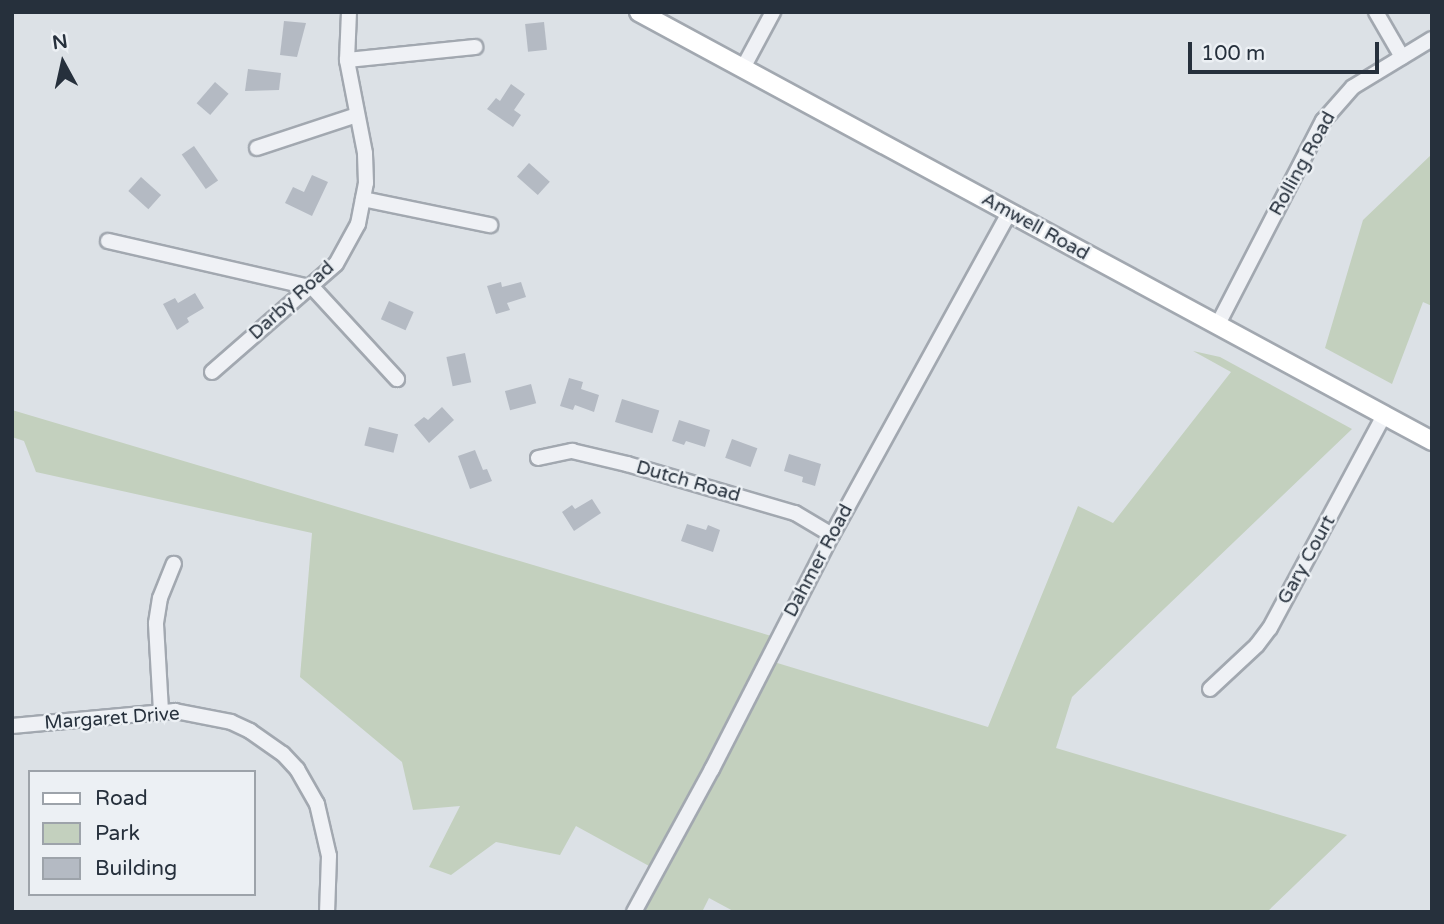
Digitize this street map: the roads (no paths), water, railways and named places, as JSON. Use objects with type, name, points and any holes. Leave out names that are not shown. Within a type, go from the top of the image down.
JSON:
[{"type":"main road","name":"Amwell Road","points":[[639,12],[1432,441]]},
{"type":"street","name":"Darby Road","points":[[212,372],[313,288],[336,264],[358,224],[363,199],[365,153],[347,60],[349,12]]},
{"type":"street","points":[[743,68],[773,12]]},
{"type":"street","points":[[1376,12],[1402,57]]},
{"type":"street","name":"Rolling Road","points":[[1217,326],[1323,121],[1353,87],[1432,39]]},
{"type":"street","points":[[347,60],[475,47]]},
{"type":"street","points":[[257,148],[357,115]]},
{"type":"street","points":[[363,199],[490,225]]},
{"type":"street","name":"Dahmer Road","points":[[634,912],[712,769],[832,535],[1009,213]]},
{"type":"street","points":[[108,241],[313,288],[397,379]]},
{"type":"street","name":"Gary Court","points":[[1210,689],[1257,645],[1269,628],[1384,415]]},
{"type":"street","name":"Dutch Road","points":[[538,458],[572,451],[627,464],[795,513],[832,535]]},
{"type":"street","points":[[161,711],[156,623],[160,598],[174,564]]},
{"type":"street","name":"Margaret Drive","points":[[12,726],[161,711],[205,715],[231,722],[272,746],[297,769],[317,804],[325,829],[329,856],[327,912]]}]
